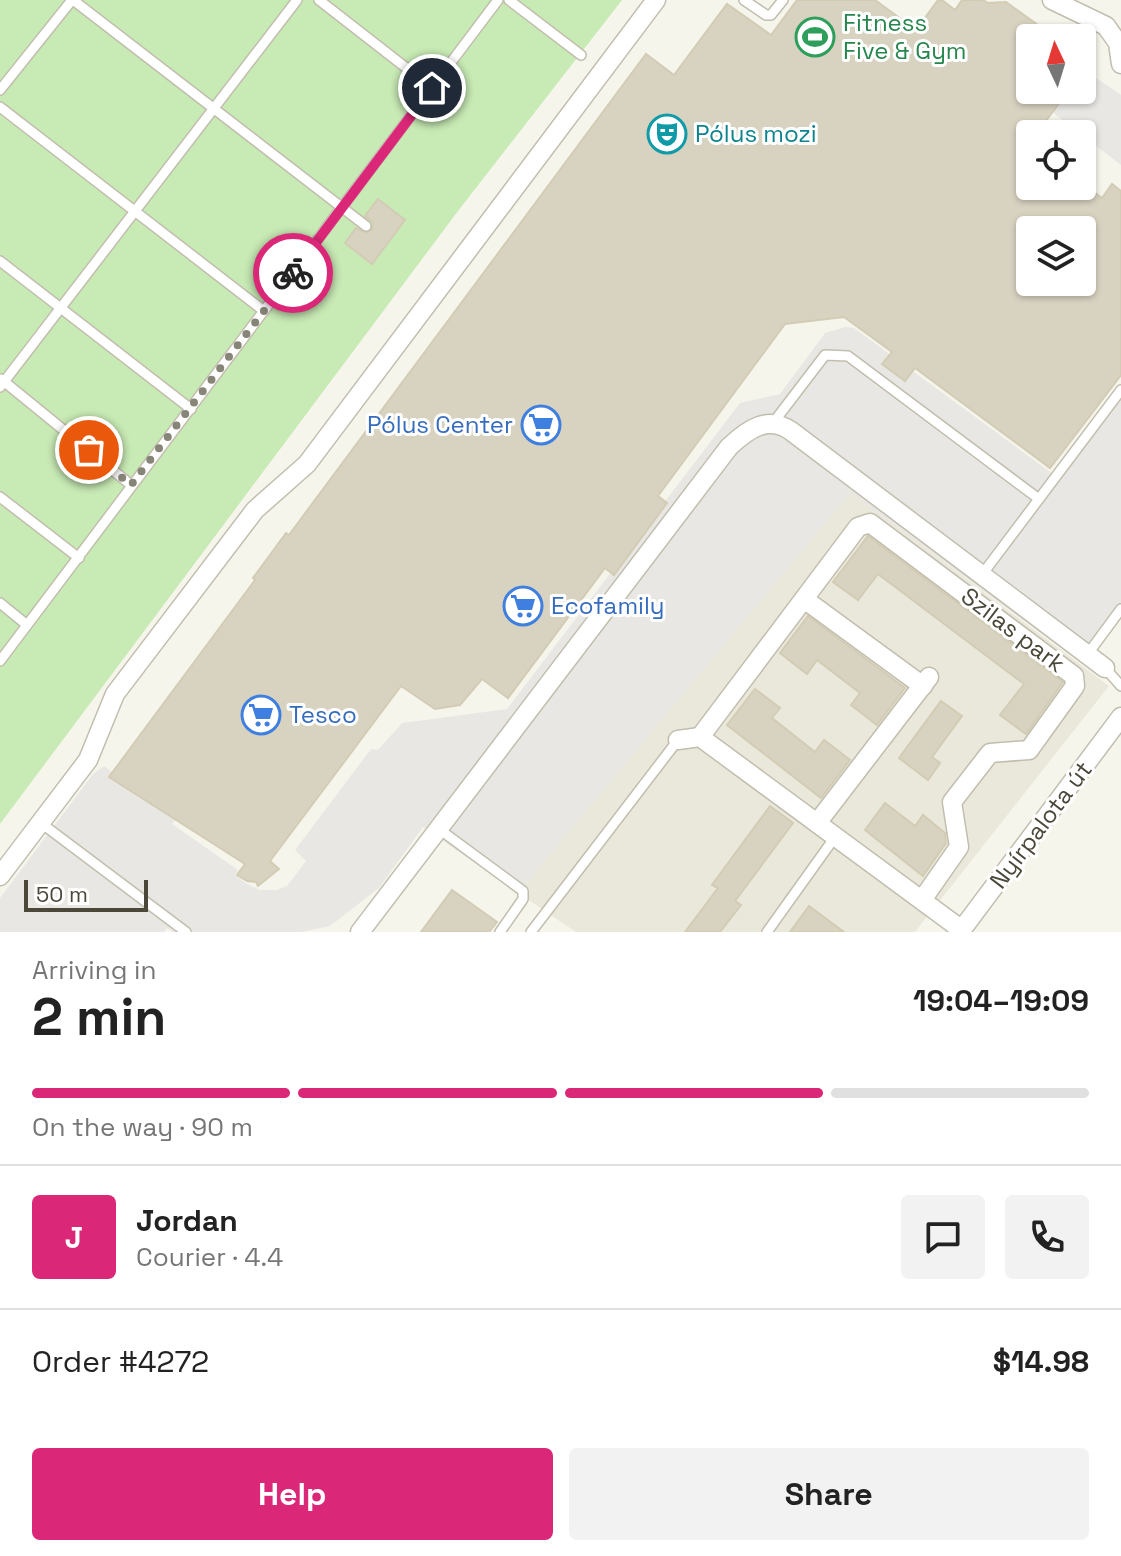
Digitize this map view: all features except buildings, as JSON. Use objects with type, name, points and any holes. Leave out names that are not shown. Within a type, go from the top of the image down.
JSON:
[{"type":"street","points":[[0,876],[88,760],[115,694],[255,510],[307,464],[656,0]]},
{"type":"street","points":[[1052,0],[1106,26],[1118,43],[1121,64]]},
{"type":"street","points":[[360,932],[729,447],[759,425],[773,423],[791,431],[1105,668]]},
{"type":"street","name":"Szilas park","points":[[700,737],[858,527],[870,523],[1074,676],[1075,686],[1029,750],[990,753],[952,802],[959,847],[922,900]]},
{"type":"street","points":[[804,599],[926,682],[817,823]]},
{"type":"street","name":"Nyírpalota út","points":[[961,931],[1121,717]]},
{"type":"street","points":[[678,740],[700,737],[961,931]]},
{"type":"lane","points":[[0,90],[72,0],[366,226]]},
{"type":"lane","points":[[131,485],[1,382],[297,0]]},
{"type":"lane","points":[[319,0],[432,88]]},
{"type":"lane","points":[[0,661],[498,0]]},
{"type":"lane","points":[[509,0],[581,55]]},
{"type":"lane","points":[[744,0],[766,15],[771,15],[783,0]]},
{"type":"lane","points":[[0,107],[264,311]]},
{"type":"lane","points":[[0,261],[191,409]]},
{"type":"lane","points":[[773,423],[825,355],[848,356],[1039,499]]},
{"type":"lane","points":[[981,576],[1121,390]]},
{"type":"lane","points":[[0,497],[79,558]]},
{"type":"lane","points":[[0,603],[27,625]]},
{"type":"lane","points":[[1087,655],[1121,609]]},
{"type":"lane","points":[[1105,668],[1121,686]]},
{"type":"lane","points":[[531,932],[678,740]]},
{"type":"lane","points":[[41,823],[186,932]]},
{"type":"lane","points":[[439,829],[523,891],[523,899],[500,932]]},
{"type":"lane","points":[[767,932],[835,837]]},
{"type":"shaded area","points":[[1096,78],[1121,95],[1121,165],[1096,146],[1096,120],[1063,120],[1051,111],[1056,104],[1096,104]]},
{"type":"shaded area","points":[[845,327],[854,328],[1057,477],[1121,394],[1121,618],[1086,666],[850,493],[518,893],[423,827],[379,888],[330,926],[301,932],[173,932],[167,928],[164,932],[0,932],[0,898],[93,774],[104,766],[176,819],[172,824],[238,870],[235,875],[247,884],[260,890],[277,890],[287,886],[306,861],[295,850],[371,749],[378,750],[402,723],[507,709],[740,403],[780,394],[825,333]]},
{"type":"shaded area","points":[[850,492],[1109,686],[915,932],[576,932],[518,893]]},
{"type":"green space","points":[[0,0],[622,0],[458,211],[0,824]]},
{"type":"way so far","points":[[89,450],[131,485],[293,273]]},
{"type":"place","name":"Fitness Five & Gym","points":[[815,37]]},
{"type":"place","name":"Pólus mozi","points":[[667,134]]},
{"type":"place","name":"Pólus Center","points":[[541,425]]},
{"type":"place","name":"Ecofamily","points":[[523,606]]},
{"type":"place","name":"Tesco","points":[[261,715]]},
{"type":"route","points":[[293,273],[432,88]]}]
